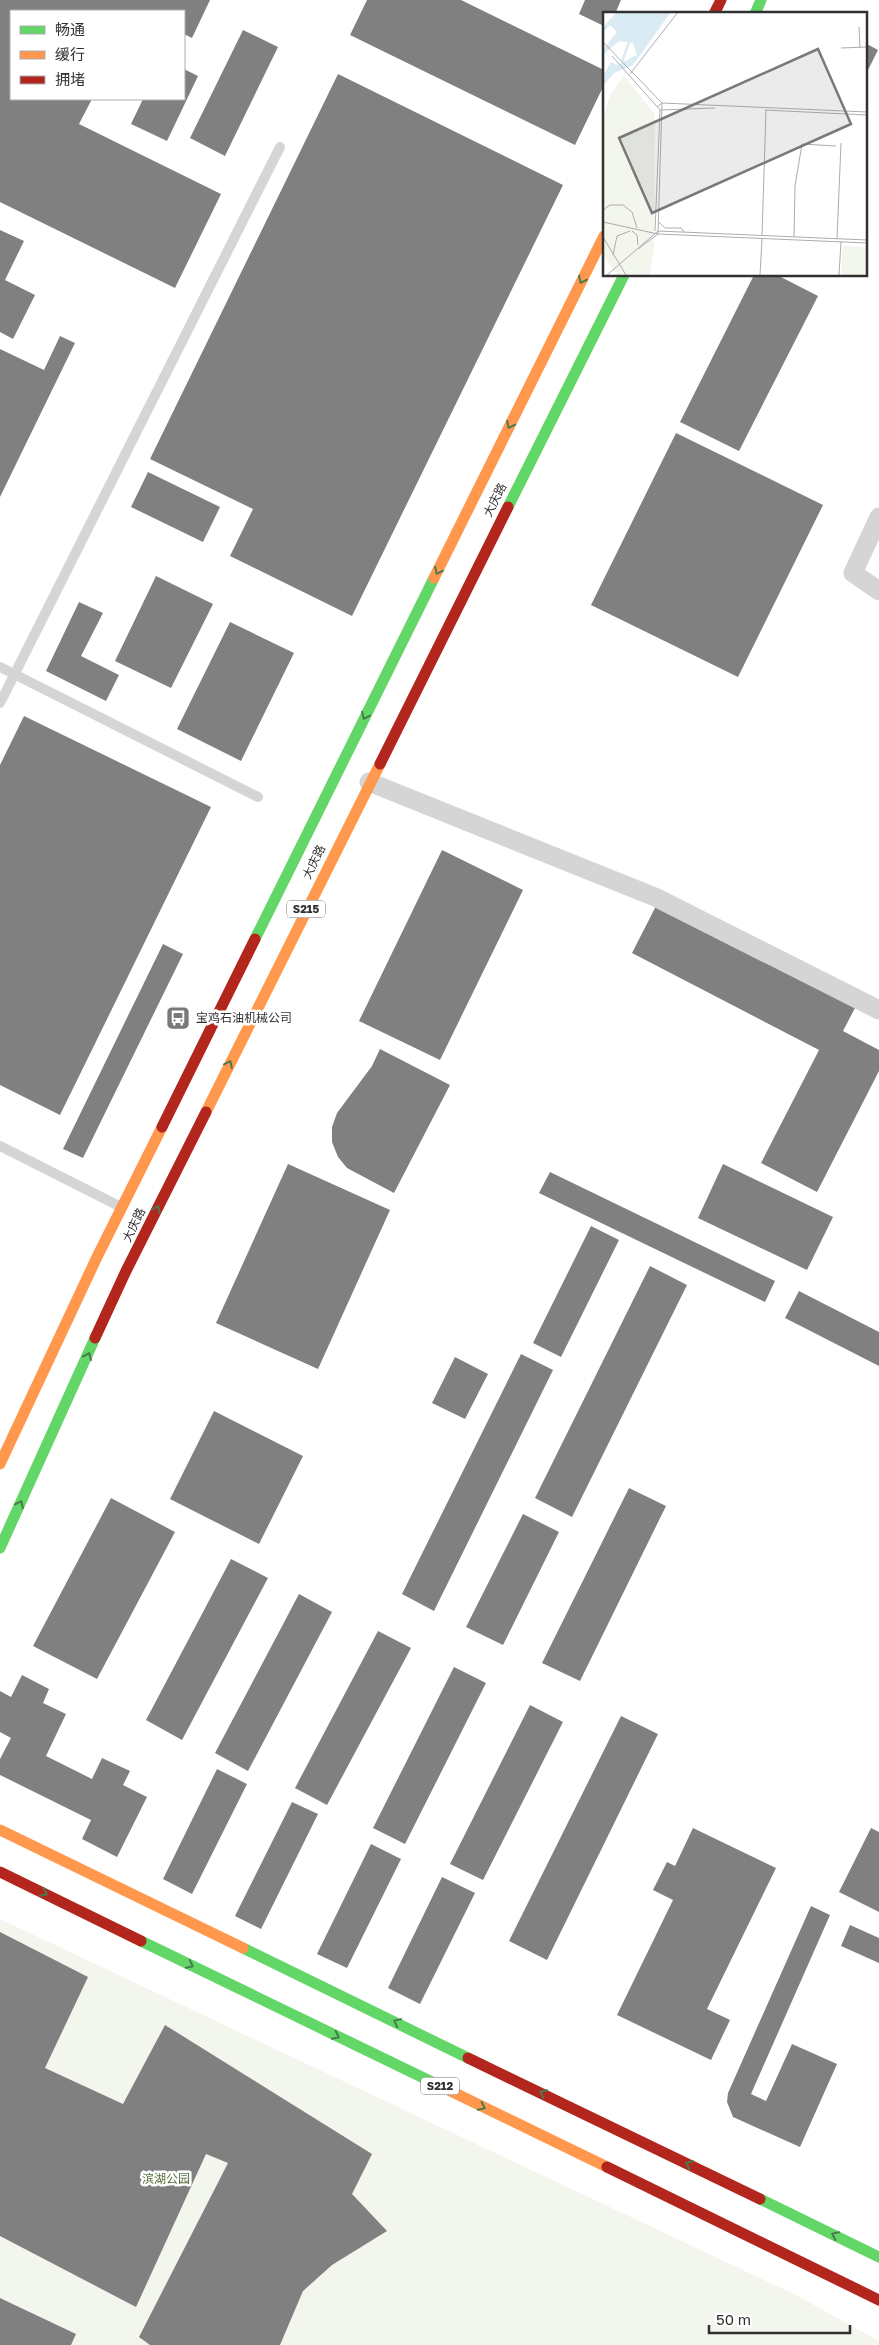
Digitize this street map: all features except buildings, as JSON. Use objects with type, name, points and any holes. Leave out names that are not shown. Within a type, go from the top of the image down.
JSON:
[{"type":"main road","points":[[715,12],[721,0]]},
{"type":"main road","points":[[756,12],[762,0]]},
{"type":"main road","name":"大庆路","points":[[0,1464],[122,1207],[603,238]]},
{"type":"main road","name":"大庆路","points":[[0,1548],[126,1271],[623,276]]},
{"type":"main road","points":[[0,1830],[879,2257]]},
{"type":"main road","name":"S212","points":[[0,1872],[879,2300]]},
{"type":"street","points":[[879,517],[853,573],[879,591]]},
{"type":"street","points":[[369,782],[655,897],[879,1010]]},
{"type":"lane","points":[[0,703],[280,147]]},
{"type":"lane","points":[[0,667],[258,797]]},
{"type":"lane","points":[[0,1146],[122,1207]]},
{"type":"green space","name":"滨湖公园","points":[[0,1919],[798,2296],[879,2341],[879,2345],[0,2345]]},
{"type":"traffic: fast","points":[[756,12],[761,0]]},
{"type":"traffic: fast","points":[[508,507],[624,276]]},
{"type":"traffic: fast","points":[[255,939],[434,578]]},
{"type":"traffic: fast","points":[[0,1548],[95,1338]]},
{"type":"traffic: fast","points":[[141,1941],[432,2082]]},
{"type":"traffic: fast","points":[[243,1948],[468,2058]]},
{"type":"traffic: fast","points":[[760,2199],[879,2257]]},
{"type":"traffic: slow","points":[[434,578],[603,238]]},
{"type":"traffic: slow","points":[[206,1112],[380,764]]},
{"type":"traffic: slow","points":[[0,1464],[97,1257],[162,1127]]},
{"type":"traffic: slow","points":[[0,1830],[243,1948]]},
{"type":"traffic: slow","points":[[432,2082],[607,2167]]},
{"type":"traffic: jam","points":[[715,12],[721,0]]},
{"type":"traffic: jam","points":[[380,764],[508,507]]},
{"type":"traffic: jam","points":[[162,1127],[255,939]]},
{"type":"traffic: jam","points":[[95,1338],[126,1271],[206,1112]]},
{"type":"traffic: jam","points":[[0,1872],[141,1941]]},
{"type":"traffic: jam","points":[[468,2058],[760,2199]]},
{"type":"traffic: jam","points":[[607,2167],[879,2300]]},
{"type":"place","name":"宝鸡石油机械公司","points":[[178,1018]]}]
